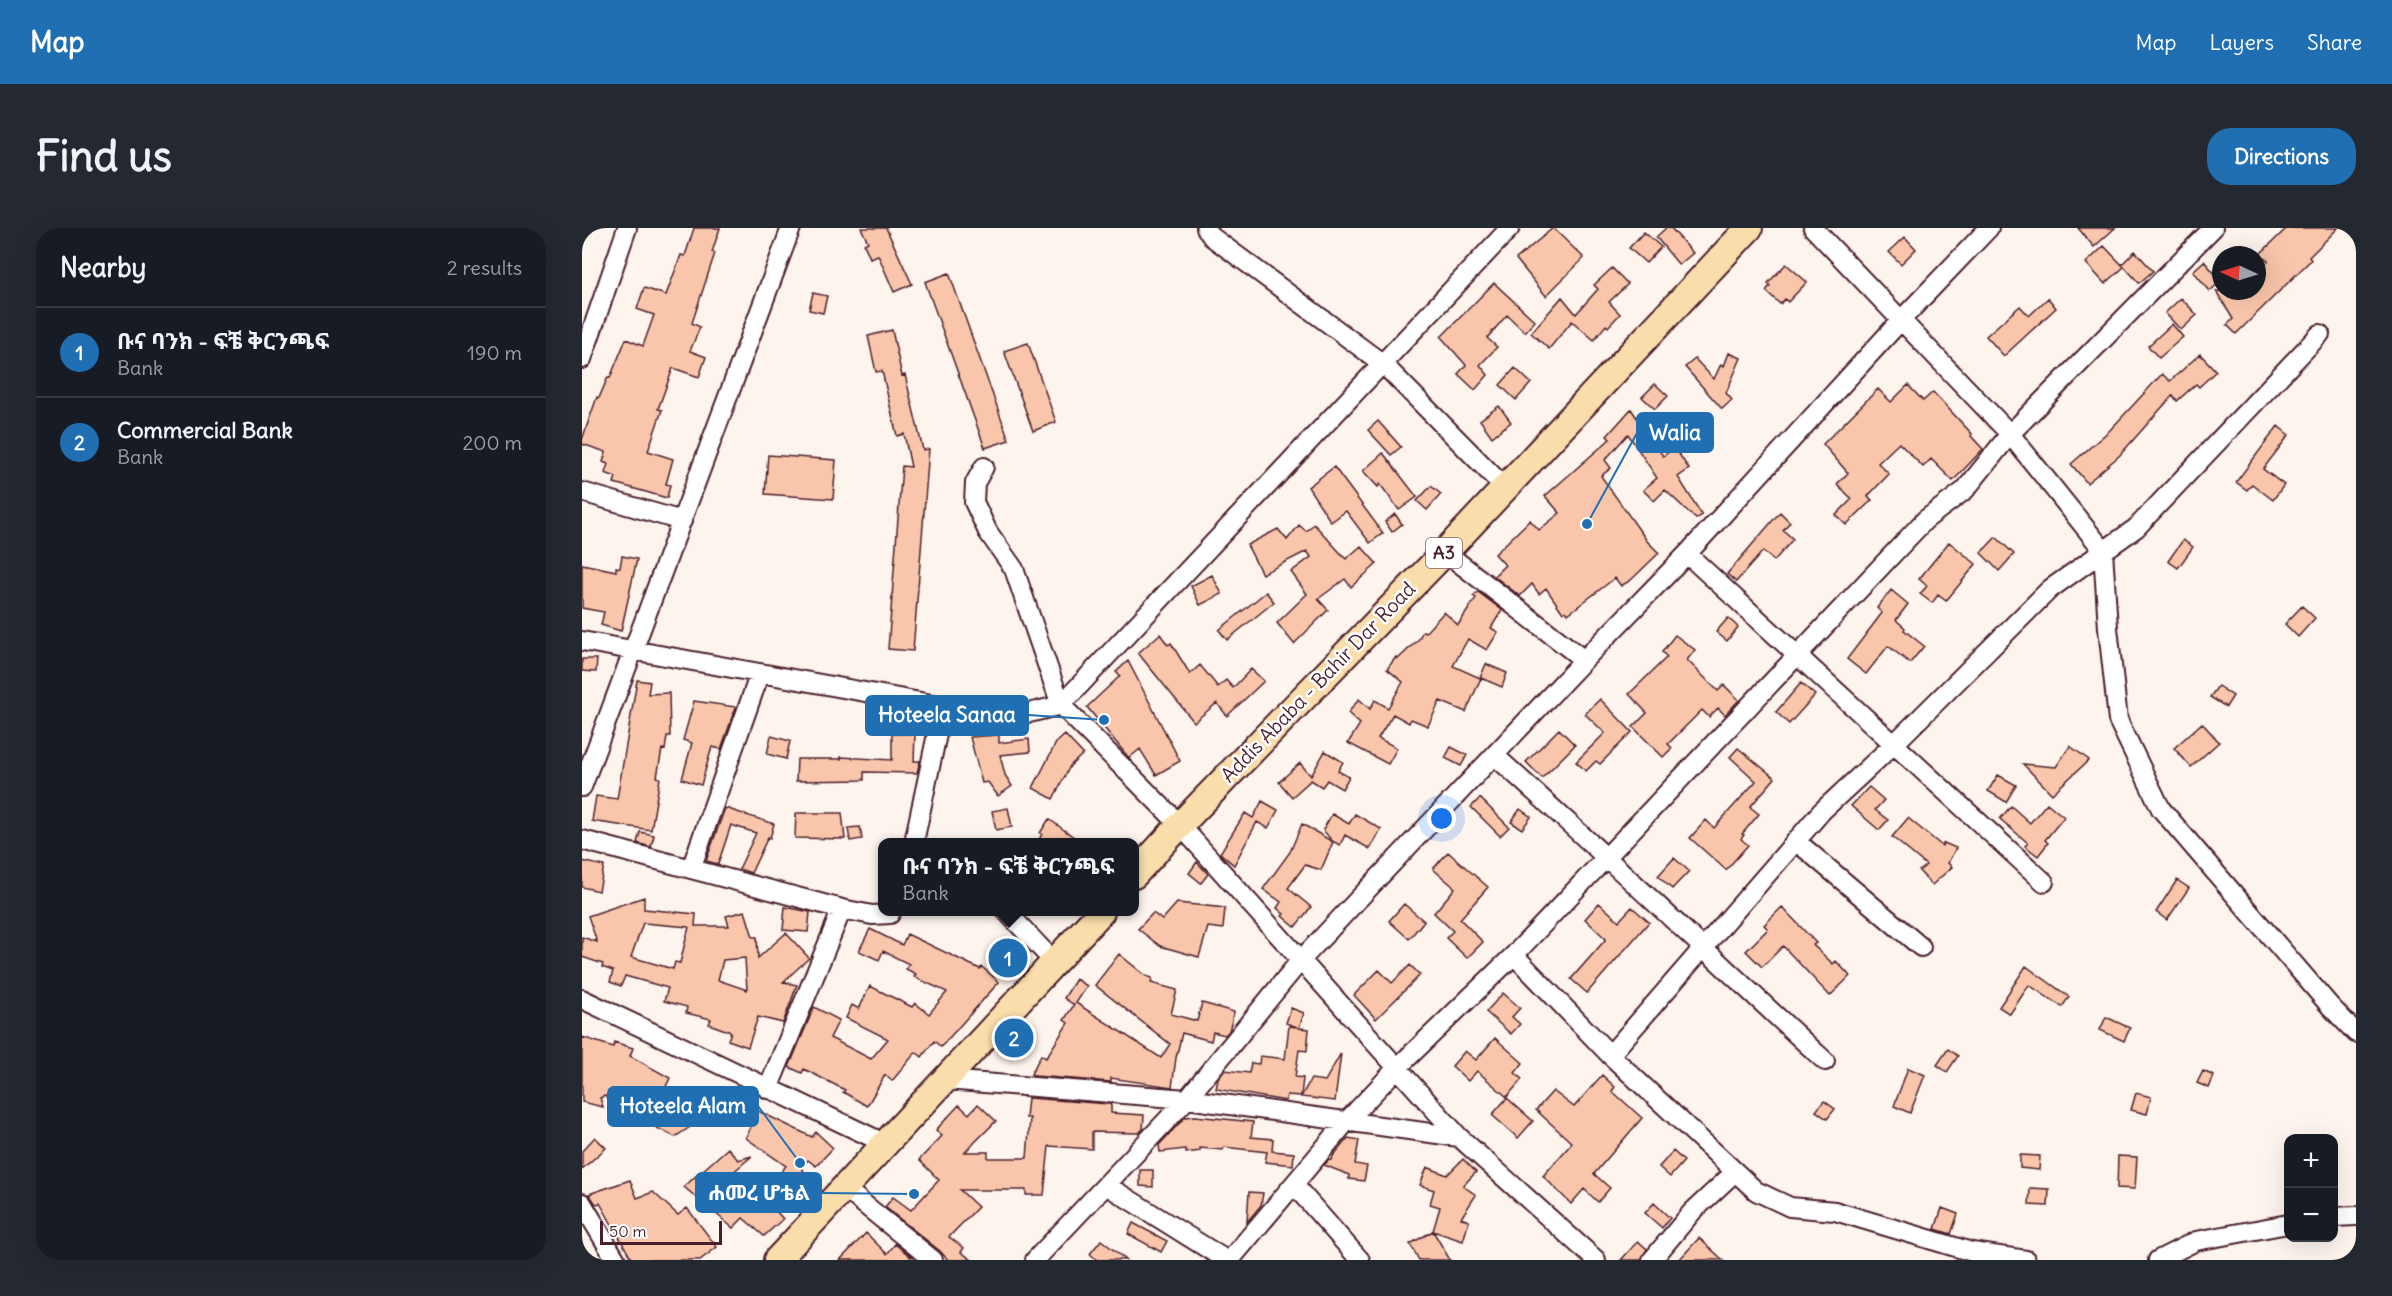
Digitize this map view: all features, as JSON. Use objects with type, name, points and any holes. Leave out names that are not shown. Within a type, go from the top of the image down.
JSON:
[{"type":"highway","name":"Addis Ababa - Bahir Dar Road","points":[[1139,870],[1445,552],[1749,228]]},
{"type":"highway","points":[[777,1260],[1097,916]]},
{"type":"street","points":[[582,359],[627,228]]},
{"type":"street","points":[[582,787],[588,757],[633,651],[791,228]]},
{"type":"street","points":[[1206,228],[1212,237],[1383,364],[1505,488]]},
{"type":"street","points":[[582,641],[1009,718],[1061,705],[1510,228]]},
{"type":"street","points":[[1813,228],[2010,434],[2103,550],[2108,628],[2118,720],[2161,809],[2330,1006],[2356,1032]]},
{"type":"street","points":[[1035,1260],[1187,1099],[1300,961],[1687,554],[1902,319],[1989,228]]},
{"type":"street","points":[[1106,1185],[1228,1260],[1347,1121],[1396,1069],[1514,955],[1925,520],[1965,490],[2010,434],[2213,228]]},
{"type":"street","points":[[1610,1055],[1822,811],[1893,745],[2050,589],[2136,528],[2320,334]]},
{"type":"street","points":[[984,467],[975,483],[974,502],[988,532],[1014,570],[1061,705],[1180,825],[1459,1137],[1596,1260]]},
{"type":"street","points":[[582,492],[682,521]]},
{"type":"street","points":[[1445,552],[1584,660]]},
{"type":"street","points":[[1687,554],[2044,882]]},
{"type":"street","points":[[691,868],[760,673]]},
{"type":"street","points":[[918,838],[943,706]]},
{"type":"street","points":[[1495,756],[1607,856],[1825,1061]]},
{"type":"street","points":[[582,840],[842,909],[878,915]]},
{"type":"street","points":[[1796,841],[1921,947]]},
{"type":"street","points":[[768,1089],[842,909]]},
{"type":"street","points":[[1011,916],[1054,963]]},
{"type":"street","points":[[1514,955],[1610,1055],[1756,1191],[1790,1207],[1835,1211],[1972,1252],[2026,1260]]},
{"type":"street","points":[[582,999],[886,1144]]},
{"type":"street","points":[[945,1080],[1187,1099],[1459,1137]]},
{"type":"street","points":[[1652,1260],[1692,1212],[1736,1172]]},
{"type":"street","points":[[1293,1185],[1360,1260]]},
{"type":"street","points":[[844,1188],[933,1260]]},
{"type":"street","points":[[583,1207],[616,1260]]},
{"type":"street","points":[[2338,1216],[2356,1216]]},
{"type":"street","points":[[2158,1260],[2196,1241],[2284,1225]]},
{"type":"building","points":[[694,228],[720,228],[712,252],[715,253],[692,323],[700,327],[690,351],[706,357],[699,377],[673,368],[658,409],[662,410],[648,451],[673,459],[666,484],[670,485],[667,498],[614,483],[616,477],[605,473],[608,464],[603,462],[606,452],[582,444],[582,440],[597,397],[599,398],[608,377],[610,378],[626,339],[643,346],[654,315],[637,309],[644,288],[666,295],[681,255],[685,256]]},
{"type":"building","points":[[861,228],[886,228],[912,284],[894,292],[878,255],[870,258],[864,244],[868,242]]},
{"type":"building","points":[[1553,228],[1584,258],[1546,296],[1516,259]]},
{"type":"building","points":[[1666,228],[1671,228],[1693,253],[1679,265],[1656,237]]},
{"type":"building","points":[[2078,228],[2115,228],[2094,247]]},
{"type":"building","points":[[2287,228],[2338,228],[2309,257],[2311,260],[2236,334],[2227,325],[2233,319],[2221,300],[2266,300],[2266,263],[2268,261],[2266,248]]},
{"type":"building","points":[[1644,232],[1661,247],[1646,263],[1629,248]]},
{"type":"building","points":[[1905,237],[1916,249],[1901,264],[1889,252]]},
{"type":"building","points":[[2104,246],[2124,267],[2105,284],[2086,263]]},
{"type":"building","points":[[2135,251],[2153,271],[2139,283],[2122,264]]},
{"type":"building","points":[[2204,261],[2212,270],[2212,289],[2210,291],[2193,271]]},
{"type":"building","points":[[1786,264],[1807,282],[1788,302],[1785,299],[1780,304],[1766,291],[1770,286],[1768,283]]},
{"type":"building","points":[[1612,268],[1628,284],[1609,302],[1620,314],[1608,327],[1606,325],[1594,340],[1572,321],[1549,349],[1531,333],[1562,297],[1576,314],[1598,289],[1594,285]]},
{"type":"building","points":[[949,273],[1009,440],[985,448],[925,282]]},
{"type":"building","points":[[1494,283],[1535,321],[1525,332],[1507,315],[1487,338],[1497,347],[1480,365],[1488,375],[1475,390],[1458,374],[1466,365],[1441,337]]},
{"type":"building","points":[[813,293],[827,296],[823,313],[809,310]]},
{"type":"building","points":[[2048,298],[2056,308],[2004,356],[1986,336],[2020,306],[2029,316]]},
{"type":"building","points":[[2181,298],[2197,315],[2181,330],[2165,313]]},
{"type":"building","points":[[2172,324],[2183,337],[2159,358],[2148,346]]},
{"type":"building","points":[[892,330],[902,376],[905,375],[923,450],[929,449],[913,651],[888,649],[902,466],[911,467],[904,434],[897,436],[882,371],[876,372],[868,336]]},
{"type":"building","points":[[1028,343],[1056,422],[1033,431],[1004,351]]},
{"type":"building","points":[[1729,353],[1741,358],[1726,393],[1732,400],[1722,409],[1685,367],[1695,359],[1714,379],[1721,364],[1724,366]]},
{"type":"building","points":[[2200,354],[2216,371],[2199,387],[2196,384],[2177,401],[2173,395],[2119,456],[2087,483],[2071,464],[2110,430],[2162,374],[2170,381]]},
{"type":"building","points":[[1515,368],[1531,383],[1516,400],[1500,385]]},
{"type":"building","points":[[1655,384],[1668,396],[1655,409],[1642,397]]},
{"type":"building","points":[[1908,385],[1923,401],[1933,392],[1983,449],[1953,481],[1931,459],[1923,467],[1899,443],[1878,463],[1889,474],[1868,496],[1872,500],[1846,525],[1836,515],[1852,499],[1837,484],[1848,473],[1823,444],[1878,389],[1891,402]]},
{"type":"building","points":[[1499,406],[1511,422],[1492,437],[1480,420]]},
{"type":"building","points":[[1631,409],[1663,456],[1675,448],[1689,469],[1678,477],[1702,515],[1696,519],[1665,490],[1654,501],[1643,490],[1657,478],[1628,434],[1605,460],[1611,468],[1601,476],[1647,541],[1659,553],[1631,580],[1621,586],[1615,578],[1568,614],[1566,611],[1563,613],[1546,588],[1539,594],[1532,584],[1520,596],[1494,576],[1505,565],[1495,554],[1530,520],[1539,530],[1560,513],[1545,496],[1610,439],[1607,436]]},
{"type":"building","points":[[1378,421],[1401,447],[1391,455],[1368,430]]},
{"type":"building","points":[[2278,426],[2289,435],[2263,469],[2284,485],[2273,500],[2252,484],[2247,490],[2236,482]]},
{"type":"building","points":[[1383,453],[1417,497],[1399,510],[1380,484],[1378,487],[1363,471]]},
{"type":"building","points":[[768,455],[836,460],[833,499],[765,494]]},
{"type":"building","points":[[1334,467],[1383,533],[1370,543],[1346,511],[1331,522],[1308,487]]},
{"type":"building","points":[[1431,486],[1441,494],[1427,510],[1417,501]]},
{"type":"building","points":[[1780,512],[1790,522],[1783,530],[1793,539],[1774,561],[1763,551],[1736,582],[1727,574]]},
{"type":"building","points":[[1395,514],[1402,524],[1392,532],[1385,522]]},
{"type":"building","points":[[1314,524],[1346,559],[1361,546],[1377,564],[1351,587],[1345,579],[1318,599],[1328,610],[1294,644],[1277,623],[1307,594],[1291,572],[1311,557],[1307,551],[1262,574],[1247,545],[1278,529],[1287,540],[1299,525],[1306,531]]},
{"type":"building","points":[[1996,537],[2014,554],[1999,571],[1981,553]]},
{"type":"building","points":[[2183,540],[2193,547],[2178,568],[2168,561]]},
{"type":"building","points":[[1949,542],[1976,564],[1946,601],[1938,595],[1932,603],[1920,594],[1927,586],[1919,579]]},
{"type":"building","points":[[622,556],[637,559],[621,631],[601,625],[604,612],[582,608],[582,564],[616,571],[616,567],[620,568]]},
{"type":"building","points":[[1212,575],[1222,594],[1200,605],[1191,586]]},
{"type":"building","points":[[1891,590],[1908,604],[1896,620],[1905,628],[1904,630],[1924,646],[1910,663],[1888,646],[1866,674],[1847,659],[1882,613],[1877,608]]},
{"type":"building","points":[[1266,592],[1274,602],[1227,640],[1219,630]]},
{"type":"building","points":[[1478,592],[1502,610],[1491,628],[1498,632],[1487,650],[1468,639],[1453,666],[1480,678],[1486,664],[1507,673],[1502,687],[1481,678],[1466,712],[1440,701],[1428,726],[1411,719],[1409,723],[1393,714],[1378,738],[1397,748],[1388,764],[1348,743],[1360,724],[1348,713],[1359,699],[1370,709],[1375,700],[1388,708],[1403,682],[1387,669],[1396,657],[1398,659],[1444,612],[1458,625],[1476,598],[1473,596]]},
{"type":"building","points":[[2302,606],[2315,618],[2298,637],[2285,624]]},
{"type":"building","points":[[1728,618],[1738,627],[1727,641],[1716,632]]},
{"type":"building","points":[[1160,634],[1168,645],[1171,643],[1190,674],[1200,665],[1218,687],[1226,680],[1233,688],[1251,669],[1264,681],[1227,716],[1217,703],[1194,722],[1138,653]]},
{"type":"building","points":[[1675,635],[1695,650],[1687,660],[1718,691],[1724,685],[1739,700],[1725,715],[1718,708],[1709,717],[1702,710],[1668,744],[1672,748],[1663,757],[1633,727],[1647,713],[1629,694],[1667,657],[1662,652]]},
{"type":"building","points":[[582,659],[597,659],[596,672],[582,671]]},
{"type":"building","points":[[1128,661],[1180,761],[1156,775],[1140,749],[1129,758],[1087,707],[1120,676],[1116,672]]},
{"type":"building","points":[[637,680],[650,682],[648,694],[669,693],[670,736],[667,736],[665,750],[662,749],[657,777],[660,778],[651,830],[592,821],[596,796],[617,799]]},
{"type":"building","points":[[1801,683],[1815,695],[1789,724],[1776,712]]},
{"type":"building","points":[[2218,686],[2233,696],[2226,707],[2210,697]]},
{"type":"building","points":[[1600,699],[1632,732],[1600,764],[1596,761],[1586,771],[1576,762],[1605,733],[1585,714]]},
{"type":"building","points":[[694,701],[736,707],[721,749],[712,747],[701,785],[682,779],[692,743],[683,740]]},
{"type":"building","points":[[2202,723],[2219,742],[2191,767],[2174,748]]},
{"type":"building","points":[[1559,729],[1575,745],[1542,778],[1526,762]]},
{"type":"building","points":[[892,734],[915,734],[914,761],[920,761],[917,773],[864,772],[864,780],[796,781],[797,759],[841,759],[841,757],[892,760]]},
{"type":"building","points":[[999,735],[999,743],[1029,739],[1030,752],[1000,755],[1005,775],[1012,786],[998,796],[988,782],[982,783],[970,737]]},
{"type":"building","points":[[1065,735],[1083,754],[1070,766],[1053,799],[1033,788],[1056,743]]},
{"type":"building","points":[[771,736],[790,741],[786,759],[767,754]]},
{"type":"building","points":[[2070,746],[2089,760],[2052,794],[2023,764],[2056,767]]},
{"type":"building","points":[[1451,747],[1467,755],[1461,766],[1445,758]]},
{"type":"building","points":[[1738,748],[1775,778],[1750,807],[1759,814],[1742,834],[1744,835],[1741,839],[1748,845],[1726,870],[1690,838],[1706,820],[1714,828],[1756,781],[1730,757]]},
{"type":"building","points":[[1325,751],[1343,762],[1338,771],[1349,777],[1342,789],[1327,780],[1322,787],[1311,780],[1292,797],[1279,782],[1300,763],[1311,776]]},
{"type":"building","points":[[1998,775],[2016,785],[2006,802],[1988,791]]},
{"type":"building","points":[[1869,787],[1884,800],[1875,810],[1888,820],[1879,830],[1851,806]]},
{"type":"building","points":[[1480,798],[1509,827],[1500,836],[1471,807]]},
{"type":"building","points":[[1262,801],[1278,810],[1268,828],[1257,822],[1234,865],[1220,853],[1245,813],[1253,818]]},
{"type":"building","points":[[2047,803],[2064,817],[2045,840],[2048,843],[2038,856],[2025,846],[2028,843],[2000,819],[2011,806],[2030,823]]},
{"type":"building","points":[[725,808],[774,824],[770,838],[768,837],[751,873],[739,869],[756,833],[731,825],[718,864],[706,861]]},
{"type":"building","points":[[1008,808],[1012,827],[996,830],[992,811]]},
{"type":"building","points":[[1520,809],[1531,817],[1522,829],[1511,822]]},
{"type":"building","points":[[796,813],[842,813],[845,839],[795,838]]},
{"type":"building","points":[[1332,814],[1349,824],[1355,814],[1381,829],[1370,849],[1345,835],[1340,845],[1332,841],[1323,830]]},
{"type":"building","points":[[1908,818],[1942,846],[1944,843],[1956,848],[1948,863],[1952,867],[1932,885],[1919,871],[1926,865],[1892,837]]},
{"type":"building","points":[[1049,819],[1075,838],[1040,838],[1042,834],[1040,833]]},
{"type":"building","points":[[1302,824],[1333,842],[1321,870],[1305,865],[1288,888],[1311,907],[1295,927],[1282,916],[1284,914],[1277,908],[1281,902],[1263,889],[1290,852]]},
{"type":"building","points":[[860,827],[862,839],[850,841],[848,828]]},
{"type":"building","points":[[640,832],[654,835],[651,847],[637,843]]},
{"type":"building","points":[[1448,852],[1488,887],[1460,919],[1483,942],[1467,958],[1446,938],[1453,931],[1434,913],[1455,888],[1433,869]]},
{"type":"building","points":[[1674,858],[1689,871],[1672,889],[1658,876]]},
{"type":"building","points":[[582,861],[604,866],[599,891],[582,887]]},
{"type":"building","points":[[1197,862],[1208,874],[1201,883],[1189,873]]},
{"type":"building","points":[[2177,880],[2189,888],[2167,920],[2156,912]]},
{"type":"building","points":[[644,897],[644,909],[696,914],[695,926],[729,926],[726,916],[745,911],[753,937],[757,937],[758,958],[786,933],[809,958],[783,982],[797,985],[783,1023],[758,1017],[748,1047],[728,1040],[731,1032],[709,1024],[711,1019],[686,1013],[687,1007],[664,1001],[668,988],[625,976],[621,986],[610,982],[613,971],[602,967],[603,964],[582,957],[582,937],[597,942],[588,916]],"holes":[[[643,923],[689,927],[680,963],[675,962],[673,969],[631,957]],[[745,958],[747,990],[718,980],[723,960]]]},
{"type":"building","points":[[1177,903],[1225,908],[1223,929],[1208,927],[1199,957],[1160,946],[1138,929],[1153,913],[1162,920]]},
{"type":"building","points":[[1599,903],[1619,921],[1632,907],[1649,922],[1587,993],[1571,979],[1606,939],[1585,919]]},
{"type":"building","points":[[1404,904],[1424,921],[1409,939],[1389,921]]},
{"type":"building","points":[[785,907],[810,912],[808,932],[783,930]]},
{"type":"building","points":[[1782,907],[1816,943],[1813,945],[1833,964],[1836,961],[1850,976],[1830,996],[1783,946],[1762,967],[1746,951],[1768,929],[1764,925]]},
{"type":"building","points":[[870,929],[902,945],[907,934],[980,969],[982,967],[999,982],[941,1047],[934,1041],[922,1057],[916,1052],[892,1081],[885,1075],[867,1106],[843,1092],[845,1090],[804,1069],[802,1073],[789,1067],[814,1007],[839,1020],[830,1038],[871,1059],[888,1039],[846,1018],[852,1005],[859,1009],[870,986],[912,1007],[915,1003],[929,1014],[947,992],[914,977],[916,974],[906,969],[909,964],[883,951],[879,960],[859,951]]},
{"type":"building","points":[[1119,954],[1146,976],[1152,978],[1151,983],[1177,990],[1171,1014],[1197,1021],[1202,1003],[1234,1012],[1229,1031],[1225,1035],[1213,1032],[1211,1041],[1182,1033],[1172,1087],[1111,1078],[1111,1082],[1031,1074],[1041,1055],[1046,1058],[1068,1023],[1064,1020],[1074,1005],[1064,998],[1076,979],[1087,986],[1076,1003],[1161,1058],[1170,1044],[1095,985]]},
{"type":"building","points":[[1410,965],[1420,975],[1376,1019],[1354,995],[1379,970],[1392,983]]},
{"type":"building","points":[[2026,966],[2069,997],[2062,1007],[2029,985],[2010,1014],[1999,1007]]},
{"type":"building","points":[[1503,993],[1520,1008],[1512,1017],[1520,1024],[1511,1034],[1486,1012]]},
{"type":"building","points":[[1291,1008],[1304,1013],[1299,1028],[1309,1029],[1307,1051],[1299,1050],[1295,1077],[1303,1078],[1301,1096],[1287,1095],[1286,1101],[1216,1089],[1218,1079],[1225,1070],[1249,1073],[1251,1063],[1259,1064],[1260,1056],[1285,1059],[1289,1026],[1297,1027],[1286,1023]]},
{"type":"building","points":[[2106,1017],[2130,1028],[2124,1041],[2100,1030]]},
{"type":"building","points":[[582,1037],[613,1047],[614,1042],[633,1048],[630,1056],[670,1078],[657,1105],[693,1125],[675,1137],[639,1119],[643,1112],[617,1097],[613,1108],[605,1096],[600,1098],[603,1107],[582,1102]]},
{"type":"building","points":[[1495,1038],[1523,1063],[1515,1073],[1522,1079],[1507,1097],[1477,1071],[1468,1081],[1452,1066],[1465,1051],[1476,1060]]},
{"type":"building","points":[[1948,1049],[1958,1056],[1947,1072],[1937,1065]]},
{"type":"building","points":[[1341,1053],[1335,1101],[1301,1097],[1311,1079],[1325,1081]]},
{"type":"building","points":[[1908,1068],[1925,1075],[1910,1113],[1894,1106]]},
{"type":"building","points":[[2203,1071],[2214,1076],[2209,1088],[2197,1083]]},
{"type":"building","points":[[1602,1075],[1615,1087],[1612,1091],[1642,1118],[1594,1174],[1610,1188],[1598,1202],[1584,1189],[1571,1204],[1543,1176],[1572,1143],[1536,1110],[1553,1091],[1574,1107]]},
{"type":"building","points":[[713,1089],[812,1137],[816,1132],[833,1148],[816,1166],[808,1160],[801,1168],[808,1176],[776,1211],[783,1219],[764,1236],[743,1218],[733,1228],[684,1187],[698,1174],[705,1172],[701,1172],[728,1148],[738,1160],[752,1156],[718,1185],[738,1208],[759,1190],[762,1194],[786,1166],[746,1138],[752,1124],[706,1101]]},
{"type":"building","points":[[2136,1093],[2151,1097],[2147,1114],[2131,1110]]},
{"type":"building","points":[[1028,1098],[1109,1104],[1111,1113],[1144,1115],[1143,1129],[1139,1133],[1092,1132],[1092,1149],[1049,1146],[1044,1195],[1026,1195],[1026,1190],[960,1190],[978,1207],[949,1237],[964,1248],[961,1252],[972,1260],[948,1260],[885,1207],[893,1197],[911,1210],[939,1180],[919,1160],[942,1136],[936,1130],[959,1105],[969,1114],[978,1104],[996,1121],[965,1152],[988,1152],[988,1158],[1027,1158],[1030,1118],[1026,1118]]},
{"type":"building","points":[[1507,1098],[1533,1121],[1518,1138],[1492,1115]]},
{"type":"building","points":[[1824,1101],[1835,1109],[1827,1119],[1816,1111]]},
{"type":"building","points":[[1185,1117],[1253,1122],[1251,1137],[1273,1139],[1272,1151],[1294,1153],[1293,1165],[1265,1162],[1267,1152],[1224,1147],[1223,1150],[1200,1148],[1200,1151],[1186,1153],[1185,1149],[1160,1152],[1159,1145]]},
{"type":"building","points":[[595,1137],[606,1148],[582,1169],[582,1151]]},
{"type":"building","points":[[1348,1138],[1359,1140],[1355,1164],[1367,1166],[1364,1181],[1349,1179],[1349,1175],[1324,1165],[1332,1160]]},
{"type":"building","points":[[1673,1151],[1684,1161],[1670,1177],[1659,1167]]},
{"type":"building","points":[[2020,1155],[2040,1156],[2039,1170],[2020,1168]]},
{"type":"building","points":[[2118,1156],[2137,1157],[2135,1189],[2117,1188]]},
{"type":"building","points":[[1463,1159],[1476,1172],[1463,1186],[1476,1195],[1461,1218],[1469,1221],[1463,1241],[1433,1231],[1440,1207],[1430,1204],[1434,1190],[1420,1185],[1427,1167],[1447,1175]]},
{"type":"building","points":[[1140,1170],[1153,1170],[1153,1187],[1140,1186]]},
{"type":"building","points":[[630,1180],[637,1198],[653,1192],[678,1215],[687,1208],[717,1247],[700,1260],[632,1260],[600,1203],[596,1204],[589,1194]]},
{"type":"building","points":[[2030,1188],[2049,1189],[2048,1206],[2029,1205]]},
{"type":"building","points":[[1249,1192],[1263,1193],[1261,1205],[1247,1222]]},
{"type":"building","points":[[1654,1203],[1670,1218],[1662,1228],[1645,1213]]},
{"type":"building","points":[[1942,1208],[1958,1214],[1951,1234],[1935,1229]]},
{"type":"building","points":[[1133,1223],[1167,1241],[1161,1252],[1128,1234]]},
{"type":"building","points":[[1433,1231],[1450,1260],[1419,1260],[1410,1244]]},
{"type":"building","points":[[866,1233],[887,1254],[895,1244],[911,1257],[909,1260],[840,1260]]},
{"type":"building","points":[[1699,1238],[1723,1260],[1679,1260]]},
{"type":"building","points":[[1101,1240],[1126,1260],[1097,1260],[1090,1254]]},
{"type":"building","points":[[1638,1241],[1647,1249],[1641,1260],[1621,1260]]},
{"type":"place","name":"Walia","points":[[1587,524]]},
{"type":"place","name":"Hoteela Sanaa","points":[[1104,720]]},
{"type":"place","name":"ቡና ባንክ - ፍቼ ቅርንጫፍ","points":[[1008,958]]},
{"type":"place","name":"Commercial Bank","points":[[1014,1038]]},
{"type":"place","name":"Hoteela Alam","points":[[800,1163]]},
{"type":"place","name":"ሐመረ ሆቴል","points":[[914,1194]]}]
